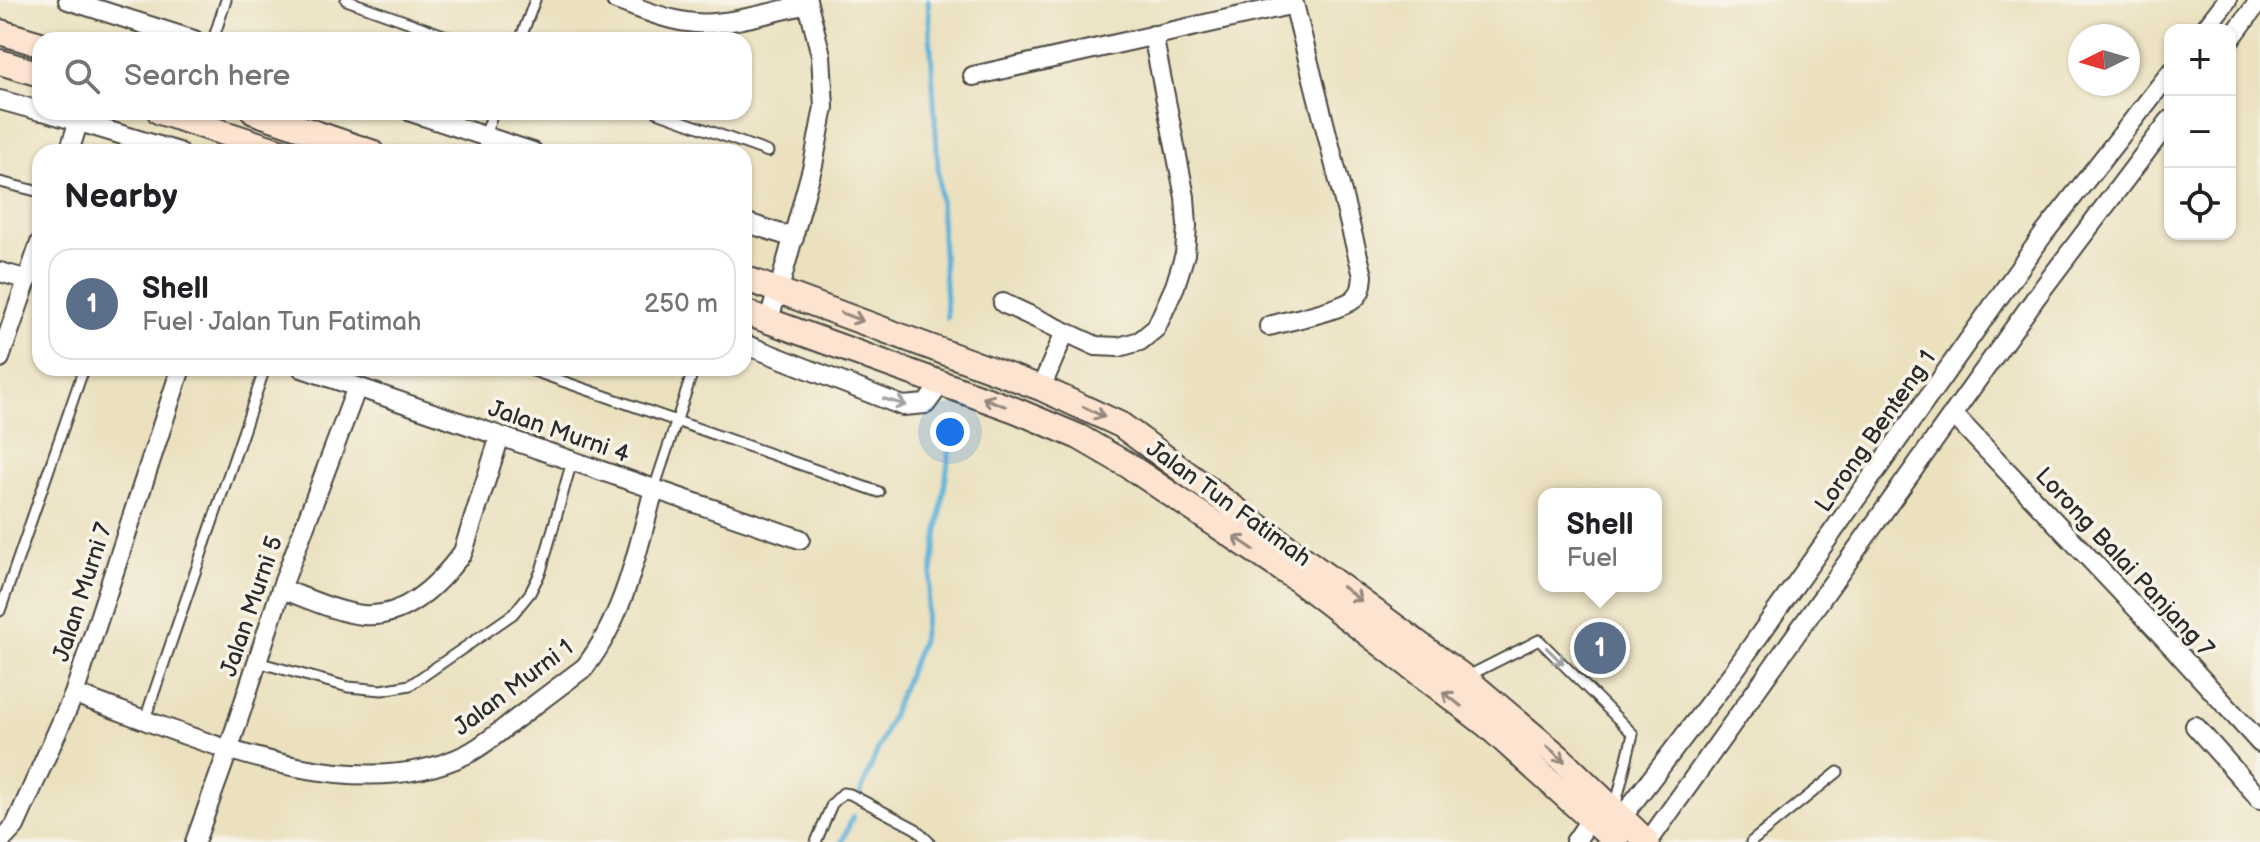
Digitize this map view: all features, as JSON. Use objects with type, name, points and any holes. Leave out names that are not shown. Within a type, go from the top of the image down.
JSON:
[{"type":"main road","points":[[0,32],[32,42]]},
{"type":"main road","points":[[0,62],[32,72]]},
{"type":"main road","points":[[182,120],[247,144]]},
{"type":"main road","points":[[277,120],[347,144]]},
{"type":"main road","name":"Jalan Tun Fatimah","points":[[752,281],[1041,388],[1121,425],[1465,678],[1560,758],[1610,815],[1616,842]]},
{"type":"main road","name":"Jalan Tun Fatimah","points":[[752,315],[1051,424],[1129,466],[1310,589],[1488,726],[1648,842]]},
{"type":"street","points":[[68,0],[169,32]]},
{"type":"street","points":[[616,0],[696,24],[737,19],[808,2],[821,55],[824,107],[794,238],[768,320]]},
{"type":"street","points":[[2209,24],[2227,0]]},
{"type":"street","points":[[2236,32],[2260,0]]},
{"type":"street","points":[[973,76],[1293,2],[1363,276],[1362,288],[1356,298],[1345,304],[1269,326]]},
{"type":"street","points":[[1003,303],[1096,346],[1119,347],[1140,341],[1156,328],[1185,254],[1187,226],[1185,197],[1153,35]]},
{"type":"street","name":"Lorong Benteng 1","points":[[1575,842],[1610,815],[1734,671],[2043,235],[2164,81]]},
{"type":"street","points":[[0,100],[32,108]]},
{"type":"street","points":[[72,144],[79,120],[146,144]]},
{"type":"street","points":[[259,144],[264,120]]},
{"type":"street","points":[[436,120],[509,144]]},
{"type":"street","points":[[1648,842],[2037,296],[2164,128]]},
{"type":"street","points":[[752,225],[794,238]]},
{"type":"street","points":[[0,358],[32,268]]},
{"type":"street","points":[[0,272],[28,280]]},
{"type":"street","points":[[1041,388],[1065,332]]},
{"type":"street","points":[[752,347],[903,406],[926,404],[942,382]]},
{"type":"street","name":"Jalan Murni 7","points":[[0,842],[15,826],[74,694],[178,376]]},
{"type":"street","name":"Jalan Murni 4","points":[[325,376],[800,539]]},
{"type":"street","name":"Jalan Murni 5","points":[[195,842],[281,589],[357,387]]},
{"type":"street","name":"Lorong Balai Panjang 7","points":[[1953,414],[2260,743]]},
{"type":"street","points":[[281,589],[362,615],[394,611],[418,599],[452,567],[463,552],[500,436]]},
{"type":"street","name":"Jalan Murni 1","points":[[74,694],[229,748],[323,773],[353,775],[413,771],[445,763],[470,753],[585,667],[597,652],[632,569],[654,489]]},
{"type":"street","points":[[2195,726],[2260,799]]},
{"type":"lane","points":[[216,32],[226,0]]},
{"type":"lane","points":[[346,0],[436,32]]},
{"type":"lane","points":[[523,32],[535,0]]},
{"type":"lane","points":[[485,136],[490,120]]},
{"type":"lane","points":[[679,120],[746,144]]},
{"type":"lane","points":[[752,146],[768,152]]},
{"type":"lane","points":[[0,182],[32,190]]},
{"type":"lane","points":[[0,611],[81,376]]},
{"type":"lane","points":[[145,719],[262,376]]},
{"type":"lane","points":[[547,376],[879,492]]},
{"type":"lane","name":"Jalan Murni 1","points":[[654,489],[691,376]]},
{"type":"lane","points":[[257,662],[348,687],[382,690],[410,685],[513,614],[530,593],[541,571],[572,461]]},
{"type":"lane","points":[[1465,678],[1539,640],[1633,734],[1610,815]]},
{"type":"lane","points":[[1751,842],[1838,772]]},
{"type":"lane","points":[[816,842],[832,804],[843,793],[916,829],[929,842]]},
{"type":"waterway","points":[[928,0],[947,318]]},
{"type":"waterway","points":[[860,794],[922,640],[954,421]]},
{"type":"waterway","points":[[842,842],[853,816]]},
{"type":"place","name":"Shell","points":[[1600,648]]}]
